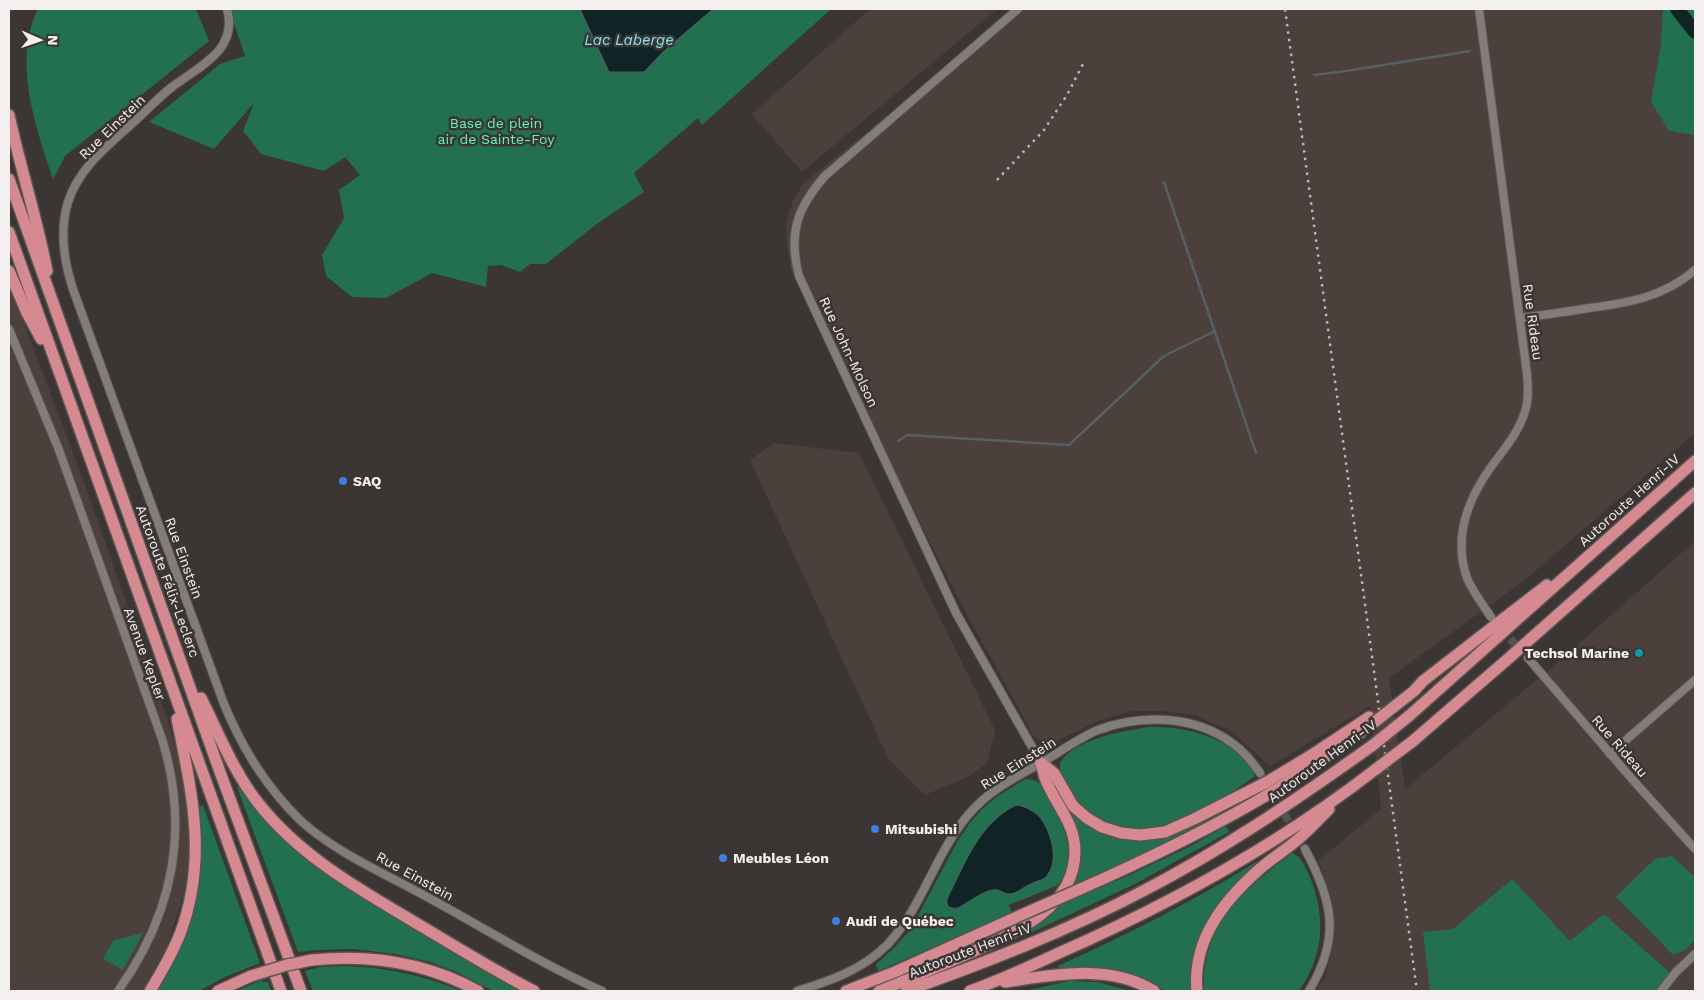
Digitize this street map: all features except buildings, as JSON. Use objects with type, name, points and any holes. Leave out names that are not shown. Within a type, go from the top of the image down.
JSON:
[{"type":"highway","points":[[9,115],[42,242],[54,305]]},
{"type":"highway","name":"Autoroute Félix-Leclerc","points":[[9,179],[301,991]]},
{"type":"highway","points":[[9,232],[281,991]]},
{"type":"highway","points":[[9,271],[27,314],[58,371]]},
{"type":"highway","name":"Autoroute Henri-IV","points":[[906,991],[1020,948],[1144,891],[1258,825],[1312,789],[1409,716],[1695,461]]},
{"type":"highway","points":[[1197,991],[1198,959],[1204,939],[1213,921],[1229,899],[1263,866],[1296,841],[1352,788],[1413,741],[1695,493]]},
{"type":"highway","points":[[1680,507],[1695,497]]},
{"type":"highway","points":[[846,991],[898,971],[1176,846],[1231,816],[1310,768],[1414,691],[1423,681],[1608,538]]},
{"type":"highway","points":[[178,652],[236,770],[258,803],[290,838],[321,864],[352,885],[534,991]]},
{"type":"highway","points":[[150,991],[168,960],[184,924],[196,858],[196,832],[192,794],[168,678]]},
{"type":"highway","points":[[1041,763],[1054,773],[1073,806],[1087,818],[1102,827],[1121,833],[1140,835],[1166,832],[1194,820],[1267,782],[1371,721]]},
{"type":"highway","points":[[879,991],[1016,932],[1042,914],[1065,888],[1072,874],[1075,851],[1072,832],[1045,778],[1041,763]]},
{"type":"highway","points":[[970,991],[991,984],[1117,926],[1183,892],[1250,854],[1352,788]]},
{"type":"highway","points":[[218,991],[251,976],[287,965],[312,960],[364,958],[404,964],[447,976],[478,991]]},
{"type":"highway","points":[[991,984],[1075,973],[1098,973],[1127,979],[1154,991]]},
{"type":"street","name":"Rue Einstein","points":[[227,9],[230,20],[229,29],[220,48],[163,95],[96,157],[82,175],[71,193],[67,205],[63,239],[66,262],[74,292],[224,704],[240,741],[260,774],[284,804],[312,830],[355,857],[602,991]]},
{"type":"street","name":"Rue John-Molson","points":[[1018,9],[825,176],[810,193],[800,212],[795,234],[794,253],[799,276],[956,612],[1041,763]]},
{"type":"street","name":"Rue Rideau","points":[[1480,9],[1528,374],[1527,407],[1515,435],[1477,490],[1465,518],[1463,562],[1468,580],[1491,617]]},
{"type":"street","points":[[1520,318],[1626,304],[1676,285],[1695,270]]},
{"type":"street","name":"Avenue Kepler","points":[[9,329],[68,474],[162,739],[172,781],[176,814],[176,839],[164,902],[145,949],[118,991]]},
{"type":"street","name":"Rue Rideau","points":[[1528,658],[1695,849]]},
{"type":"street","points":[[1610,754],[1695,680]]},
{"type":"street","name":"Rue Einstein","points":[[797,991],[849,973],[886,946],[901,928],[968,814],[986,796],[1097,731],[1117,724],[1155,719],[1179,721],[1215,732],[1233,743],[1248,757],[1260,773]]},
{"type":"street","points":[[1305,849],[1325,889],[1330,913],[1328,943],[1324,962],[1309,991]]},
{"type":"street","points":[[1661,991],[1676,972],[1695,954]]},
{"type":"shaded area","points":[[870,9],[997,9],[802,172],[752,114]]},
{"type":"shaded area","points":[[1018,9],[1695,9],[1695,433],[1525,580],[1389,678],[1405,789],[1550,669],[1695,541],[1695,991],[1315,991],[1326,975],[1332,949],[1334,925],[1331,897],[1318,861],[1381,809],[1370,706],[1270,766],[1231,731],[1195,715],[1161,711],[1133,711],[1100,720],[1047,746],[1033,735],[961,603],[791,270],[786,224],[793,200],[804,183]]},
{"type":"shaded area","points":[[9,286],[84,482],[168,721],[181,769],[189,817],[190,837],[185,890],[167,946],[143,991],[9,991]]},
{"type":"shaded area","points":[[775,443],[859,453],[995,730],[987,763],[968,777],[925,795],[888,758],[750,460]]},
{"type":"green space","points":[[38,9],[196,9],[209,41],[65,156],[53,179],[34,116],[27,72],[27,50],[30,29]]},
{"type":"green space","name":"Base de plein air de Sainte-Foy","points":[[229,9],[831,9],[702,125],[698,118],[634,173],[644,192],[594,226],[546,264],[530,264],[520,272],[501,265],[488,266],[486,287],[432,273],[386,298],[352,297],[326,276],[322,255],[344,218],[339,190],[360,175],[346,158],[349,155],[324,171],[261,154],[243,131],[254,103],[214,149],[149,122],[220,64],[245,56]]},
{"type":"green space","points":[[1663,9],[1695,9],[1695,134],[1693,135],[1669,131],[1651,102],[1661,44]]},
{"type":"green space","points":[[1149,727],[1179,729],[1210,737],[1236,752],[1247,763],[1255,776],[1214,803],[1167,825],[1144,830],[1120,829],[1099,820],[1079,803],[1068,789],[1062,779],[1060,763],[1076,748],[1087,742],[1113,734]]},
{"type":"green space","points":[[1025,779],[1036,781],[1043,787],[1061,823],[1068,845],[1069,857],[1068,867],[1063,877],[1056,886],[1009,905],[1012,913],[878,971],[876,964],[911,929],[958,840],[970,823],[995,798]]},
{"type":"green space","points":[[240,786],[267,823],[312,865],[524,991],[493,991],[457,972],[430,962],[396,954],[353,949],[298,952],[237,787]]},
{"type":"green space","points":[[203,805],[260,963],[225,977],[199,991],[157,991],[174,961],[193,914],[200,869],[198,807]]},
{"type":"green space","points":[[1074,813],[1090,826],[1107,835],[1123,839],[1140,840],[1174,834],[1210,819],[1211,821],[1128,861],[1070,886],[1070,817]]},
{"type":"green space","points":[[1226,826],[1229,832],[1135,884],[1024,936],[1022,933],[1057,906],[1132,874],[1191,846]]},
{"type":"green space","points":[[1292,853],[1301,860],[1310,877],[1319,907],[1320,922],[1318,950],[1314,964],[1299,991],[1204,991],[1205,967],[1210,946],[1218,927],[1228,911],[1257,881]]},
{"type":"green space","points":[[1672,856],[1695,877],[1695,940],[1685,950],[1673,955],[1616,897],[1655,859]]},
{"type":"green space","points":[[1256,862],[1259,866],[1224,899],[1193,991],[1165,991],[1146,980],[1115,971],[1060,970],[1058,966],[1208,891]]},
{"type":"green space","points":[[1512,879],[1570,941],[1604,914],[1670,973],[1656,991],[1430,991],[1423,932],[1453,929]]},
{"type":"green space","points":[[143,933],[123,970],[103,959],[114,940]]},
{"type":"green space","points":[[320,967],[375,968],[404,973],[432,980],[461,991],[313,991],[305,971]]},
{"type":"green space","points":[[262,980],[263,982],[268,982],[271,991],[236,991]]},
{"type":"green space","points":[[1069,981],[1097,982],[1131,991],[1024,991]]},
{"type":"water","name":"Lac Laberge","points":[[580,9],[713,9],[664,51],[644,72],[609,72]]},
{"type":"water","points":[[1016,805],[1023,806],[1034,812],[1046,826],[1053,849],[1050,872],[1045,878],[1013,894],[992,890],[958,908],[949,907],[947,899],[974,846],[992,822]]},
{"type":"waterway","points":[[1677,9],[1695,32]]},
{"type":"waterway","points":[[1314,75],[1470,51]]},
{"type":"waterway","points":[[1164,182],[1256,453]]},
{"type":"waterway","points":[[898,441],[907,435],[1069,445],[1164,356],[1215,331]]},
{"type":"tunnel","points":[[1502,630],[1528,658]]},
{"type":"tunnel","points":[[1260,773],[1305,849]]},
{"type":"railway","points":[[1285,9],[1417,991]]},
{"type":"railway","points":[[997,180],[1044,130],[1067,95],[1084,62]]},
{"type":"place","name":"SAQ","points":[[343,481]]},
{"type":"place","name":"Techsol Marine","points":[[1639,653]]},
{"type":"place","name":"Mitsubishi","points":[[875,829]]},
{"type":"place","name":"Meubles Léon","points":[[723,858]]},
{"type":"place","name":"Audi de Québec","points":[[836,921]]}]
